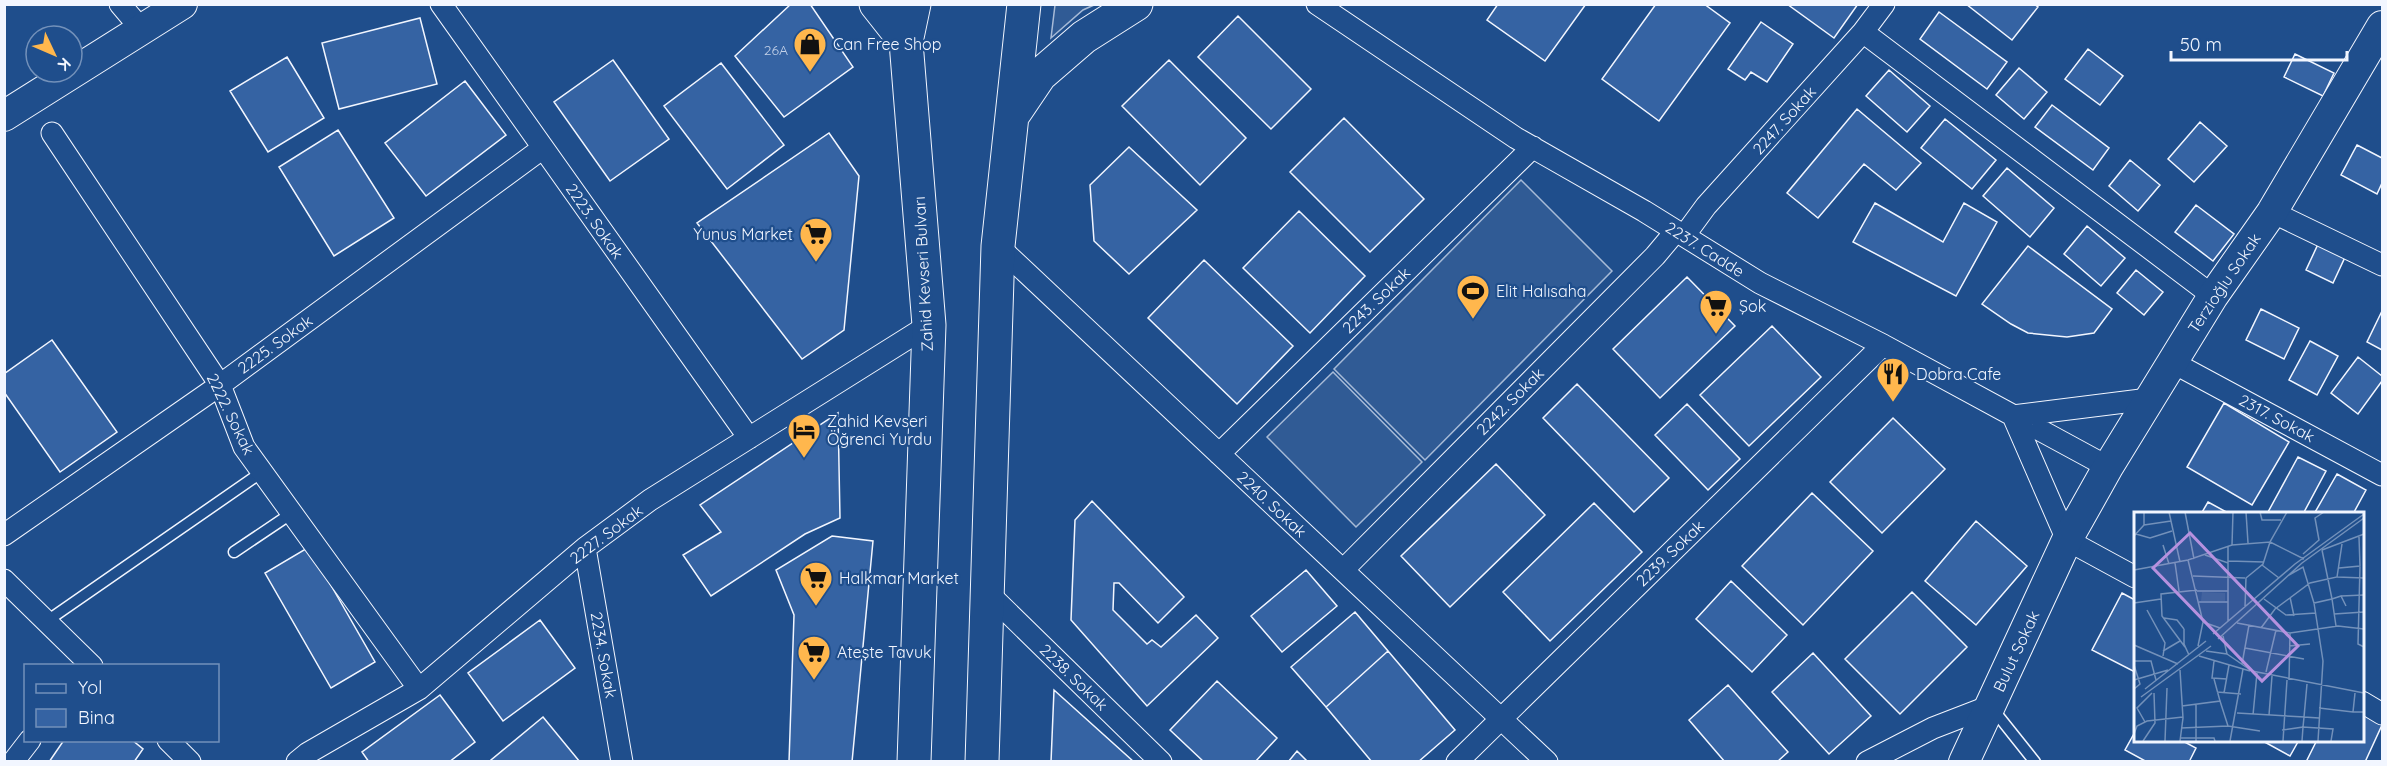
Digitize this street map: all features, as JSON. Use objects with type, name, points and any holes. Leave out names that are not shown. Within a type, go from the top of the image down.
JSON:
[{"type":"main road","points":[[876,4],[906,42]]},
{"type":"main road","name":"Zahid Kevseri Bulvarı","points":[[914,4],[906,42],[929,325],[914,762]]},
{"type":"main road","points":[[982,762],[998,246],[1024,4]]},
{"type":"main road","points":[[1012,116],[1040,75],[1084,37],[1136,4]]},
{"type":"street","points":[[120,4],[142,30]]},
{"type":"street","points":[[4,116],[182,4]]},
{"type":"street","name":"2223. Sokak","points":[[441,4],[749,438]]},
{"type":"street","name":"2237. Cadde","points":[[1317,4],[1533,147],[1760,283],[1883,345],[2108,467]]},
{"type":"street","name":"2247. Sokak","points":[[1680,233],[1863,32],[1884,4]]},
{"type":"street","name":"Terzioğlu Sokak","points":[[2067,540],[2149,399],[2213,296],[2272,212],[2382,26]]},
{"type":"street","points":[[1863,32],[2213,296]]},
{"type":"street","name":"2222. Sokak","points":[[52,133],[220,385],[244,447],[419,689]]},
{"type":"street","name":"2243. Sokak","points":[[1219,454],[1533,147]]},
{"type":"street","name":"2225. Sokak","points":[[4,535],[220,385],[543,148]]},
{"type":"street","points":[[2272,212],[2382,265]]},
{"type":"street","name":"2242. Sokak","points":[[1343,570],[1646,264],[1680,233]]},
{"type":"street","name":"2240. Sokak","points":[[998,246],[1547,762]]},
{"type":"street","name":"2227. Sokak","points":[[307,759],[419,689],[585,548],[650,500],[929,325]]},
{"type":"street","name":"2239. Sokak","points":[[1457,762],[1883,345]]},
{"type":"street","name":"2317. Sokak","points":[[2172,362],[2382,475]]},
{"type":"street","points":[[2134,576],[2067,540],[2013,416],[2149,399]]},
{"type":"street","name":"Bulut Sokak","points":[[1964,762],[2067,540]]},
{"type":"street","name":"2234. Sokak","points":[[585,548],[622,762]]},
{"type":"street","points":[[4,580],[90,664]]},
{"type":"street","name":"2238. Sokak","points":[[987,592],[1161,762]]},
{"type":"street","points":[[2363,703],[2382,714]]},
{"type":"street","points":[[1867,762],[1933,728],[1990,706]]},
{"type":"street","points":[[13,762],[29,742]]},
{"type":"street","points":[[169,742],[190,762]]},
{"type":"lane","points":[[46,621],[262,472]]},
{"type":"lane","points":[[234,552],[292,513]]},
{"type":"lane","points":[[1990,706],[2035,762]]},
{"type":"shaded area","points":[[1055,4],[1094,5],[1083,10],[1051,38]]},
{"type":"shaded area","name":"Elit Halısaha","points":[[1521,180],[1612,271],[1425,460],[1334,369]]},
{"type":"shaded area","points":[[1333,372],[1422,462],[1356,527],[1267,437]]},
{"type":"building","points":[[791,4],[810,4],[853,67],[784,117],[735,56]]},
{"type":"building","points":[[1498,4],[1586,4],[1545,61],[1487,20]]},
{"type":"building","points":[[1656,4],[1704,4],[1730,23],[1659,121],[1602,79]]},
{"type":"building","points":[[1787,4],[1858,4],[1834,38]]},
{"type":"building","points":[[1966,4],[2034,4],[2038,7],[2012,40]]},
{"type":"building","points":[[1939,12],[2007,62],[1987,89],[1920,39]]},
{"type":"building","points":[[1238,16],[1311,89],[1271,129],[1198,57]]},
{"type":"building","points":[[420,18],[437,84],[339,109],[322,43]]},
{"type":"building","points":[[1761,22],[1793,44],[1767,82],[1751,72],[1745,80],[1728,69]]},
{"type":"building","points":[[2088,49],[2123,76],[2100,105],[2065,79]]},
{"type":"building","points":[[2295,54],[2334,73],[2323,96],[2284,77]]},
{"type":"building","points":[[287,57],[324,118],[268,152],[230,91]]},
{"type":"building","points":[[613,60],[669,139],[610,181],[554,102]]},
{"type":"building","points":[[1169,60],[1246,138],[1200,185],[1122,106]]},
{"type":"building","points":[[721,63],[784,145],[727,189],[664,106]]},
{"type":"building","points":[[2019,68],[2047,92],[2024,119],[1996,95]]},
{"type":"building","points":[[1889,70],[1930,106],[1907,132],[1866,96]]},
{"type":"building","points":[[465,81],[506,135],[426,196],[385,143]]},
{"type":"building","points":[[2052,105],[2109,148],[2093,170],[2035,127]]},
{"type":"building","points":[[1857,109],[1921,163],[1896,190],[1864,164],[1818,218],[1787,193]]},
{"type":"building","points":[[1344,118],[1424,199],[1370,252],[1290,172]]},
{"type":"building","points":[[1945,119],[1996,160],[1972,189],[1921,148]]},
{"type":"building","points":[[2200,122],[2227,146],[2194,182],[2168,159]]},
{"type":"building","points":[[338,130],[394,218],[334,256],[279,167]]},
{"type":"building","points":[[829,133],[859,176],[844,330],[802,359],[697,223]]},
{"type":"building","points":[[2357,145],[2382,158],[2382,183],[2377,194],[2341,175]]},
{"type":"building","points":[[1129,147],[1197,210],[1129,274],[1094,241],[1090,185]]},
{"type":"building","points":[[2130,160],[2160,185],[2138,211],[2109,186]]},
{"type":"building","points":[[2007,168],[2054,208],[2030,237],[1983,196]]},
{"type":"building","points":[[1875,203],[1943,242],[1964,203],[1997,222],[1956,296],[1853,242]]},
{"type":"building","points":[[2196,205],[2234,234],[2213,261],[2175,232]]},
{"type":"building","points":[[1299,211],[1365,276],[1310,333],[1243,268]]},
{"type":"building","points":[[2087,226],[2125,258],[2101,286],[2064,254]]},
{"type":"building","points":[[2319,242],[2346,255],[2333,283],[2306,270]]},
{"type":"building","points":[[2028,246],[2112,309],[2094,333],[2067,337],[2028,333],[1982,304]]},
{"type":"building","points":[[1204,260],[1293,346],[1237,404],[1148,318]]},
{"type":"building","points":[[2136,270],[2163,292],[2144,315],[2117,293]]},
{"type":"building","points":[[1687,277],[1735,326],[1660,398],[1613,349]]},
{"type":"building","points":[[2261,309],[2299,328],[2284,359],[2246,340]]},
{"type":"building","points":[[2382,311],[2382,350],[2367,342]]},
{"type":"building","points":[[1772,326],[1821,377],[1749,446],[1700,395]]},
{"type":"building","points":[[52,340],[117,432],[60,472],[4,392],[4,374]]},
{"type":"building","points":[[2310,341],[2338,356],[2317,395],[2289,380]]},
{"type":"building","points":[[2358,357],[2382,376],[2382,381],[2358,414],[2331,393]]},
{"type":"building","points":[[1577,384],[1669,478],[1634,512],[1543,418]]},
{"type":"building","points":[[2224,403],[2289,442],[2252,505],[2187,467]]},
{"type":"building","points":[[1687,404],[1740,459],[1708,490],[1655,435]]},
{"type":"building","name":"Zahid Kevseri Öğrenci Yurdu","points":[[838,413],[840,518],[805,534],[711,596],[683,555],[721,532],[700,505]]},
{"type":"building","points":[[1893,418],[1945,469],[1882,533],[1830,482]]},
{"type":"building","points":[[2298,457],[2326,471],[2304,512],[2268,512]]},
{"type":"building","points":[[1496,464],[1545,515],[1450,607],[1401,556]]},
{"type":"building","points":[[2337,474],[2366,490],[2354,512],[2315,512]]},
{"type":"building","points":[[1812,493],[1873,551],[1803,625],[1742,566]]},
{"type":"building","points":[[1092,501],[1184,597],[1158,623],[1119,583],[1114,583],[1113,610],[1147,644],[1152,640],[1161,647],[1196,615],[1218,638],[1147,706],[1071,620],[1075,520]]},
{"type":"building","points":[[2208,502],[2226,512],[2202,512]]},
{"type":"building","points":[[1594,503],[1642,552],[1550,641],[1503,592]]},
{"type":"building","points":[[1976,521],[2027,566],[1976,625],[1925,581]]},
{"type":"building","points":[[832,536],[873,541],[852,762],[789,762],[794,615],[776,570]]},
{"type":"building","points":[[309,547],[375,662],[331,688],[265,573]]},
{"type":"building","points":[[1306,570],[1337,606],[1282,652],[1251,616]]},
{"type":"building","points":[[1731,581],[1787,635],[1752,672],[1696,619]]},
{"type":"building","points":[[1912,592],[1967,647],[1900,714],[1845,659]]},
{"type":"building","points":[[2122,593],[2134,599],[2134,671],[2092,650]]},
{"type":"building","points":[[1355,612],[1388,651],[1326,707],[1291,667]]},
{"type":"building","points":[[540,620],[575,668],[503,721],[468,673]]},
{"type":"building","points":[[1388,651],[1455,730],[1418,762],[1372,762],[1326,707]]},
{"type":"building","points":[[1813,653],[1871,716],[1829,754],[1772,692]]},
{"type":"building","points":[[1217,681],[1277,738],[1255,762],[1204,762],[1170,730]]},
{"type":"building","points":[[1728,685],[1788,752],[1777,762],[1725,762],[1689,720]]},
{"type":"building","points":[[1054,690],[1134,762],[1051,762]]},
{"type":"building","points":[[440,695],[475,742],[449,762],[369,762],[362,752]]},
{"type":"building","points":[[2363,715],[2382,725],[2365,762],[2306,762],[2316,742],[2363,742]]},
{"type":"building","points":[[543,717],[580,762],[492,762],[491,760]]},
{"type":"building","points":[[2134,734],[2134,742],[2185,742],[2196,748],[2189,762],[2147,762],[2125,750]]},
{"type":"building","points":[[63,742],[134,742],[143,749],[134,762],[49,762]]},
{"type":"building","points":[[2265,742],[2298,742],[2290,756]]},
{"type":"building","points":[[1297,751],[1308,762],[1288,762]]},
{"type":"place","name":"Can Free Shop","points":[[810,73]]},
{"type":"place","name":"Yunus Market","points":[[816,263]]},
{"type":"place","name":"Elit Halısaha","points":[[1473,320]]},
{"type":"place","name":"Şok","points":[[1716,335]]},
{"type":"place","name":"Dobra Cafe","points":[[1893,403]]},
{"type":"place","name":"Zahid Kevseri Öğrenci Yurdu","points":[[804,459]]},
{"type":"place","name":"Halkmar Market","points":[[816,607]]},
{"type":"place","name":"Ateşte Tavuk","points":[[814,681]]}]
